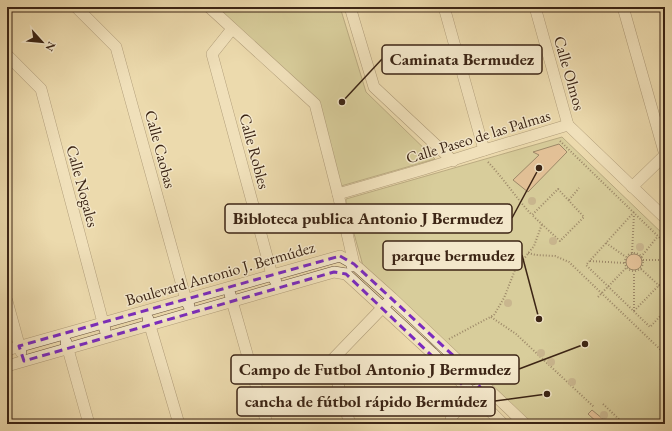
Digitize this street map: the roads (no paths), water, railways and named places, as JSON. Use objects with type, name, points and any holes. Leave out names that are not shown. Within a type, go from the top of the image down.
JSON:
[{"type":"street","name":"Calle Caobas","points":[[76,7],[116,47],[186,300],[192,313]]},
{"type":"street","points":[[209,7],[315,104],[354,264],[346,274]]},
{"type":"street","points":[[350,7],[374,87],[453,161]]},
{"type":"street","points":[[444,7],[484,150]]},
{"type":"street","name":"Calle Olmos","points":[[535,7],[568,125]]},
{"type":"street","points":[[623,7],[665,155],[632,187]]},
{"type":"street","name":"Calle Robles","points":[[232,29],[212,54],[272,275],[278,288]]},
{"type":"street","name":"Calle Nogales","points":[[7,55],[41,89],[107,337]]},
{"type":"street","name":"Calle Paseo de las Palmas","points":[[338,194],[453,161],[484,150],[568,125],[665,218]]},
{"type":"street","name":"Boulevard Antonio J. Bermúdez","points":[[7,350],[340,256],[354,264],[392,298],[525,424]]},
{"type":"street","points":[[7,366],[334,272],[346,274],[432,353],[503,424]]},
{"type":"street","points":[[228,288],[267,424]]},
{"type":"street","points":[[350,424],[330,361],[392,298]]},
{"type":"street","points":[[7,301],[24,361]]},
{"type":"street","points":[[146,311],[179,424]]},
{"type":"street","points":[[64,334],[89,424]]},
{"type":"street","points":[[450,424],[452,416],[483,383]]},
{"type":"place","name":"Caminata Bermudez","points":[[342,102]]},
{"type":"place","name":"Bibloteca publica Antonio J Bermudez","points":[[539,168]]},
{"type":"place","name":"parque bermudez","points":[[539,319]]},
{"type":"place","name":"Campo de Futbol Antonio J Bermudez","points":[[585,344]]},
{"type":"place","name":"cancha de fútbol rápido Bermúdez","points":[[547,394]]}]
